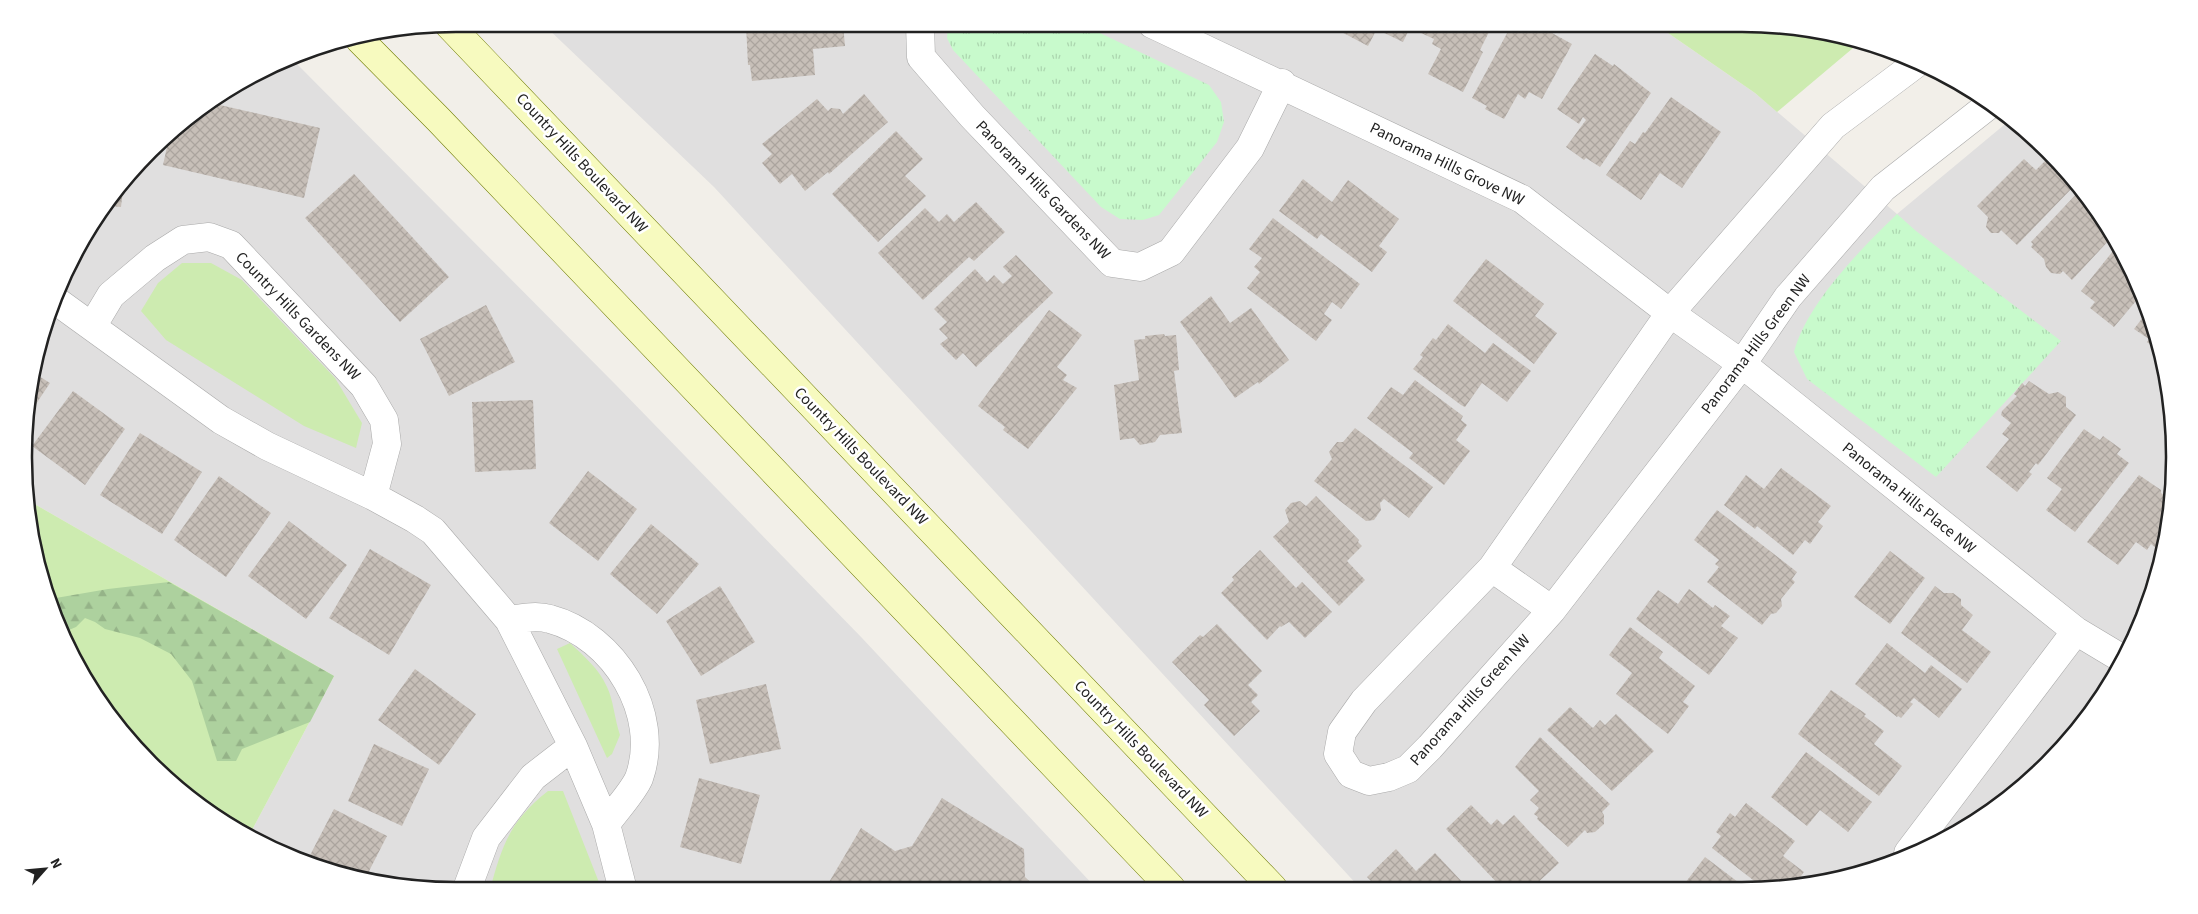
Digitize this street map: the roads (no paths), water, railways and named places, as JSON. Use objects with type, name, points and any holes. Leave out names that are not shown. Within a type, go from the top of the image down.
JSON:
[{"type":"main road","name":"Country Hills Boulevard NW","points":[[456,32],[1267,882]]},
{"type":"main road","points":[[363,43],[446,127],[1165,882]]},
{"type":"street","name":"Panorama Hills Gardens NW","points":[[920,32],[921,57],[972,116],[1112,263],[1140,267],[1171,252],[1250,148],[1282,84]]},
{"type":"street","name":"Panorama Hills Grove NW","points":[[1169,32],[1522,199],[1670,313],[1742,364]]},
{"type":"street","name":"Panorama Hills Green NW","points":[[1910,68],[1833,126],[1670,313],[1492,568],[1364,701],[1342,732],[1338,754],[1351,774],[1369,781],[1389,777],[1408,769],[1430,747],[1552,610],[1742,364],[1788,297],[1883,188],[1983,109]]},
{"type":"street","name":"Country Hills Gardens NW","points":[[93,325],[112,295],[155,258],[183,240],[209,237],[231,245],[364,386],[379,411],[384,420],[387,444],[373,496]]},
{"type":"street","points":[[61,304],[93,325],[221,420],[268,446],[373,496],[415,519],[432,531],[509,620],[573,746],[606,824],[621,882]]},
{"type":"street","name":"Panorama Hills Place NW","points":[[1742,364],[2076,631],[2116,655]]},
{"type":"street","points":[[1492,568],[1552,610]]},
{"type":"street","points":[[509,620],[549,618],[570,626],[592,638],[625,676],[638,702],[643,724],[644,753],[638,779],[606,824]]},
{"type":"street","points":[[1915,844],[2076,631]]},
{"type":"street","points":[[470,882],[486,838],[533,777],[573,746]]}]
